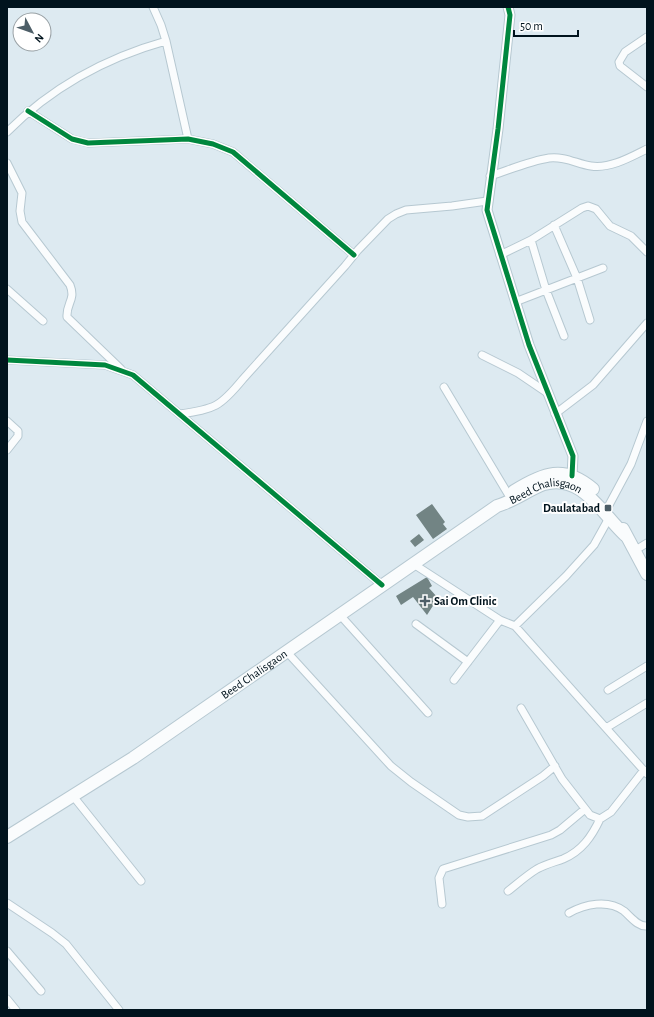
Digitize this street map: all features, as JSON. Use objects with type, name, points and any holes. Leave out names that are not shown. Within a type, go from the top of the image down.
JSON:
[{"type":"highway","name":"Beed Chalisgaon","points":[[497,506],[508,494],[528,482],[544,475],[558,473],[572,476],[590,486],[609,505],[619,518],[625,535],[647,574]]},
{"type":"highway","name":"Beed Chalisgaon","points":[[7,838],[133,758],[340,615],[412,563],[497,506],[545,484],[566,483],[586,494],[625,535]]},
{"type":"street","points":[[153,7],[162,25],[188,139]]},
{"type":"street","points":[[508,7],[509,22],[498,129],[490,176],[487,210],[515,302],[546,392],[573,456],[572,476]]},
{"type":"street","points":[[647,37],[625,52],[619,62],[620,66],[647,87]]},
{"type":"street","points":[[7,132],[28,111],[54,91],[83,73],[125,54],[166,41]]},
{"type":"street","points":[[28,111],[72,139],[88,144],[188,139],[213,144],[233,152],[354,254]]},
{"type":"street","points":[[490,176],[549,158],[566,158],[592,166],[601,166],[615,163],[647,149]]},
{"type":"street","points":[[7,163],[22,193],[20,211],[22,222],[70,285],[73,297],[67,310],[67,317],[121,369]]},
{"type":"street","points":[[180,414],[208,410],[218,406],[229,397],[243,379],[345,266],[354,254],[388,219],[406,210],[488,201]]},
{"type":"street","points":[[500,255],[531,240],[582,208],[593,207],[610,226],[631,236],[647,252]]},
{"type":"street","points":[[554,225],[577,278],[590,320]]},
{"type":"street","points":[[531,240],[546,290],[564,336]]},
{"type":"street","points":[[515,302],[603,268]]},
{"type":"street","points":[[7,289],[42,321]]},
{"type":"street","points":[[555,414],[593,385],[647,323]]},
{"type":"street","points":[[482,355],[518,373],[546,392]]},
{"type":"street","points":[[7,360],[105,365],[121,369],[133,375],[382,585]]},
{"type":"street","points":[[444,387],[508,494]]},
{"type":"street","points":[[609,505],[631,464],[647,420]]},
{"type":"street","points":[[7,421],[18,431],[18,436],[7,450]]},
{"type":"street","points":[[515,626],[566,576],[588,551],[609,518]]},
{"type":"street","points":[[634,551],[647,543]]},
{"type":"street","points":[[412,563],[500,620],[515,626],[645,772],[614,808],[600,819],[594,833],[586,843],[565,858],[536,869],[508,891]]},
{"type":"street","points":[[340,615],[428,713]]},
{"type":"street","points":[[454,680],[500,620]]},
{"type":"street","points":[[416,624],[468,662]]},
{"type":"street","points":[[287,652],[391,766],[411,782],[459,815],[468,817],[482,816],[543,776],[555,766]]},
{"type":"street","points":[[608,690],[647,666]]},
{"type":"street","points":[[606,728],[647,703]]},
{"type":"street","points":[[521,708],[555,766],[585,809],[590,815],[600,819]]},
{"type":"street","points":[[73,796],[141,881]]},
{"type":"street","points":[[442,904],[439,878],[443,869],[551,835],[560,830],[585,809]]},
{"type":"street","points":[[7,903],[66,944],[119,1010]]},
{"type":"street","points":[[569,913],[587,905],[607,904],[624,911],[639,925],[647,926]]},
{"type":"street","points":[[7,951],[41,990]]},
{"type":"street","points":[[7,999],[16,1010]]},
{"type":"building","points":[[432,504],[445,522],[443,524],[447,529],[433,539],[416,515]]},
{"type":"building","points":[[419,534],[424,540],[415,547],[410,541]]},
{"type":"building","points":[[427,577],[432,586],[429,588],[438,598],[427,615],[413,597],[401,605],[396,596]]},
{"type":"cycle path","points":[[508,7],[510,15],[498,129],[487,210],[529,345],[573,456],[572,476]]},
{"type":"cycle path","points":[[28,111],[72,139],[88,143],[188,139],[213,144],[233,152],[354,255]]},
{"type":"cycle path","points":[[7,360],[105,365],[133,375],[382,585]]},
{"type":"place","name":"Daulatabad","points":[[608,508]]},
{"type":"place","name":"Sai Om Clinic","points":[[425,601]]}]
